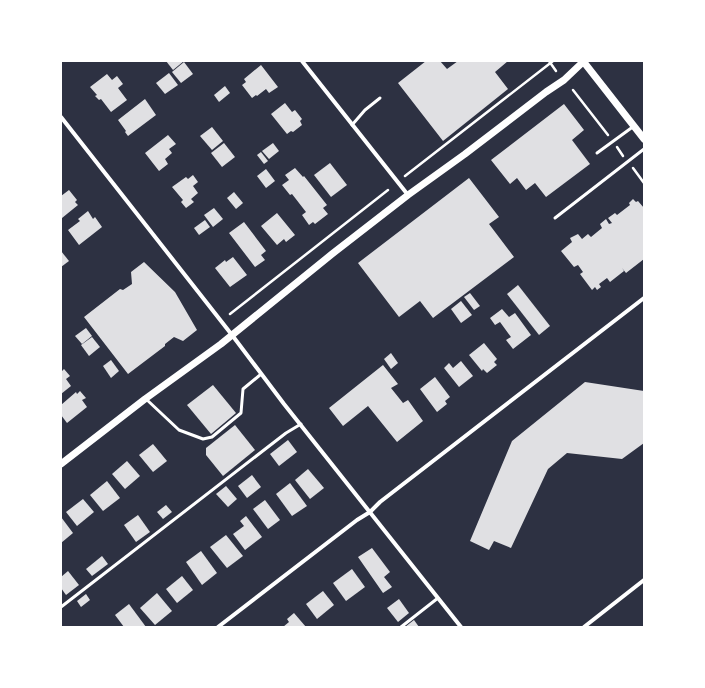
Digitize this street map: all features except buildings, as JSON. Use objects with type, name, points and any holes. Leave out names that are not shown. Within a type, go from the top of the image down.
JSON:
[{"type":"street","points":[[302,61],[408,195]]},
{"type":"street","points":[[61,464],[145,399],[232,335],[408,195],[564,80],[584,61],[643,136]]},
{"type":"street","points":[[61,117],[232,335],[260,375],[301,424],[461,627]]},
{"type":"street","points":[[218,627],[357,520],[370,512],[386,497],[644,298]]},
{"type":"street","points":[[584,627],[644,580]]},
{"type":"lane","points":[[352,125],[365,110],[380,98]]},
{"type":"lane","points":[[597,153],[634,126]]},
{"type":"lane","points":[[555,218],[644,149]]},
{"type":"lane","points":[[145,399],[179,430],[203,439],[212,437],[241,412],[243,389],[260,375]]},
{"type":"lane","points":[[61,606],[286,433],[301,424]]},
{"type":"lane","points":[[401,627],[438,598]]},
{"type":"path","points":[[405,176],[551,62],[556,71]]},
{"type":"path","points":[[230,314],[388,190]]}]
